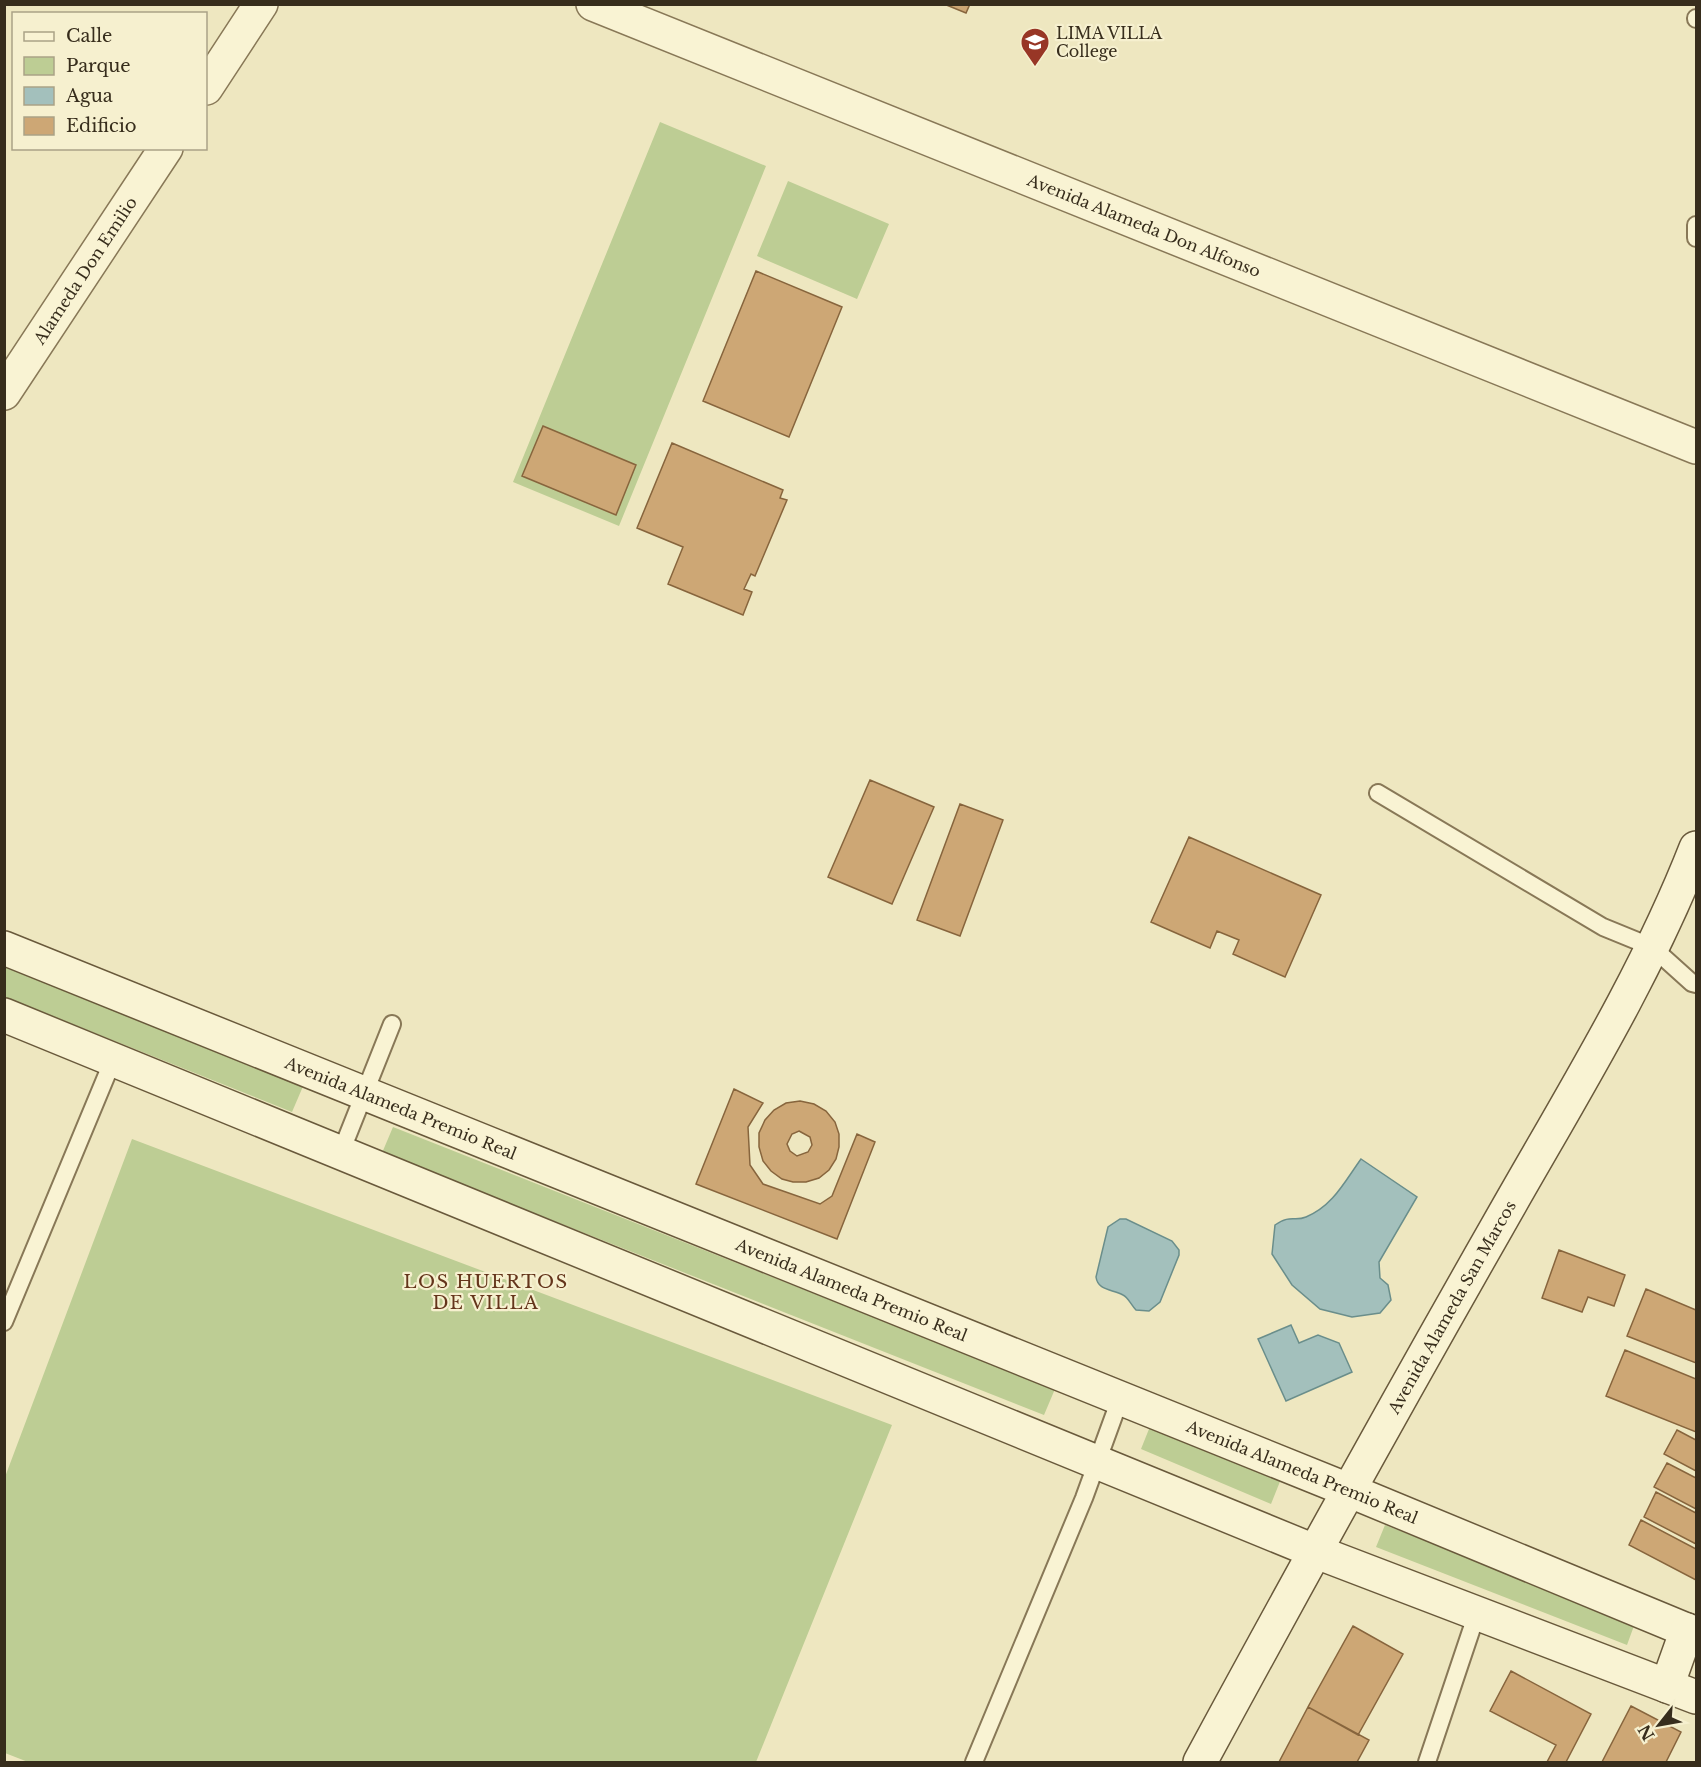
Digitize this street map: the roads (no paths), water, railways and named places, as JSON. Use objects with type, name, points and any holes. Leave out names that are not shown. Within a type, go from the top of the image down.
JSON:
[{"type":"street","points":[[207,86],[261,4]]},
{"type":"street","name":"Avenida Alameda Don Alfonso","points":[[593,4],[1696,447]]},
{"type":"street","name":"Alameda Don Emilio","points":[[4,393],[165,150]]},
{"type":"street","name":"Avenida Alameda San Marcos","points":[[1200,1762],[1348,1490],[1627,996],[1680,891],[1696,848]]},
{"type":"street","name":"Avenida Alameda Premio Real","points":[[4,948],[1348,1490],[1692,1632]]},
{"type":"street","points":[[4,1015],[1314,1551],[1682,1692],[1692,1632]]},
{"type":"lane","points":[[1696,225],[1696,238]]},
{"type":"lane","points":[[1378,793],[1603,927],[1652,947],[1696,984]]},
{"type":"lane","points":[[341,1152],[392,1024]]},
{"type":"lane","points":[[4,1322],[113,1060]]},
{"type":"lane","points":[[974,1762],[1084,1498],[1120,1399]]},
{"type":"lane","points":[[1427,1762],[1477,1613]]},
{"type":"water","points":[[1361,1159],[1417,1197],[1379,1262],[1380,1278],[1388,1285],[1391,1300],[1380,1313],[1352,1317],[1320,1309],[1292,1285],[1272,1254],[1275,1225],[1285,1220],[1306,1217],[1324,1206],[1338,1192]]},
{"type":"water","points":[[1120,1219],[1126,1219],[1172,1241],[1179,1250],[1160,1302],[1149,1311],[1136,1310],[1125,1296],[1097,1282],[1096,1277],[1108,1227]]},
{"type":"water","points":[[1291,1325],[1299,1343],[1318,1335],[1339,1343],[1352,1372],[1286,1401],[1258,1339]]},
{"type":"place","name":"LIMA VILLA College","points":[[1035,68]]},
{"type":"district","name":"LOS HUERTOS DE VILLA","points":[[486,1292]]}]
